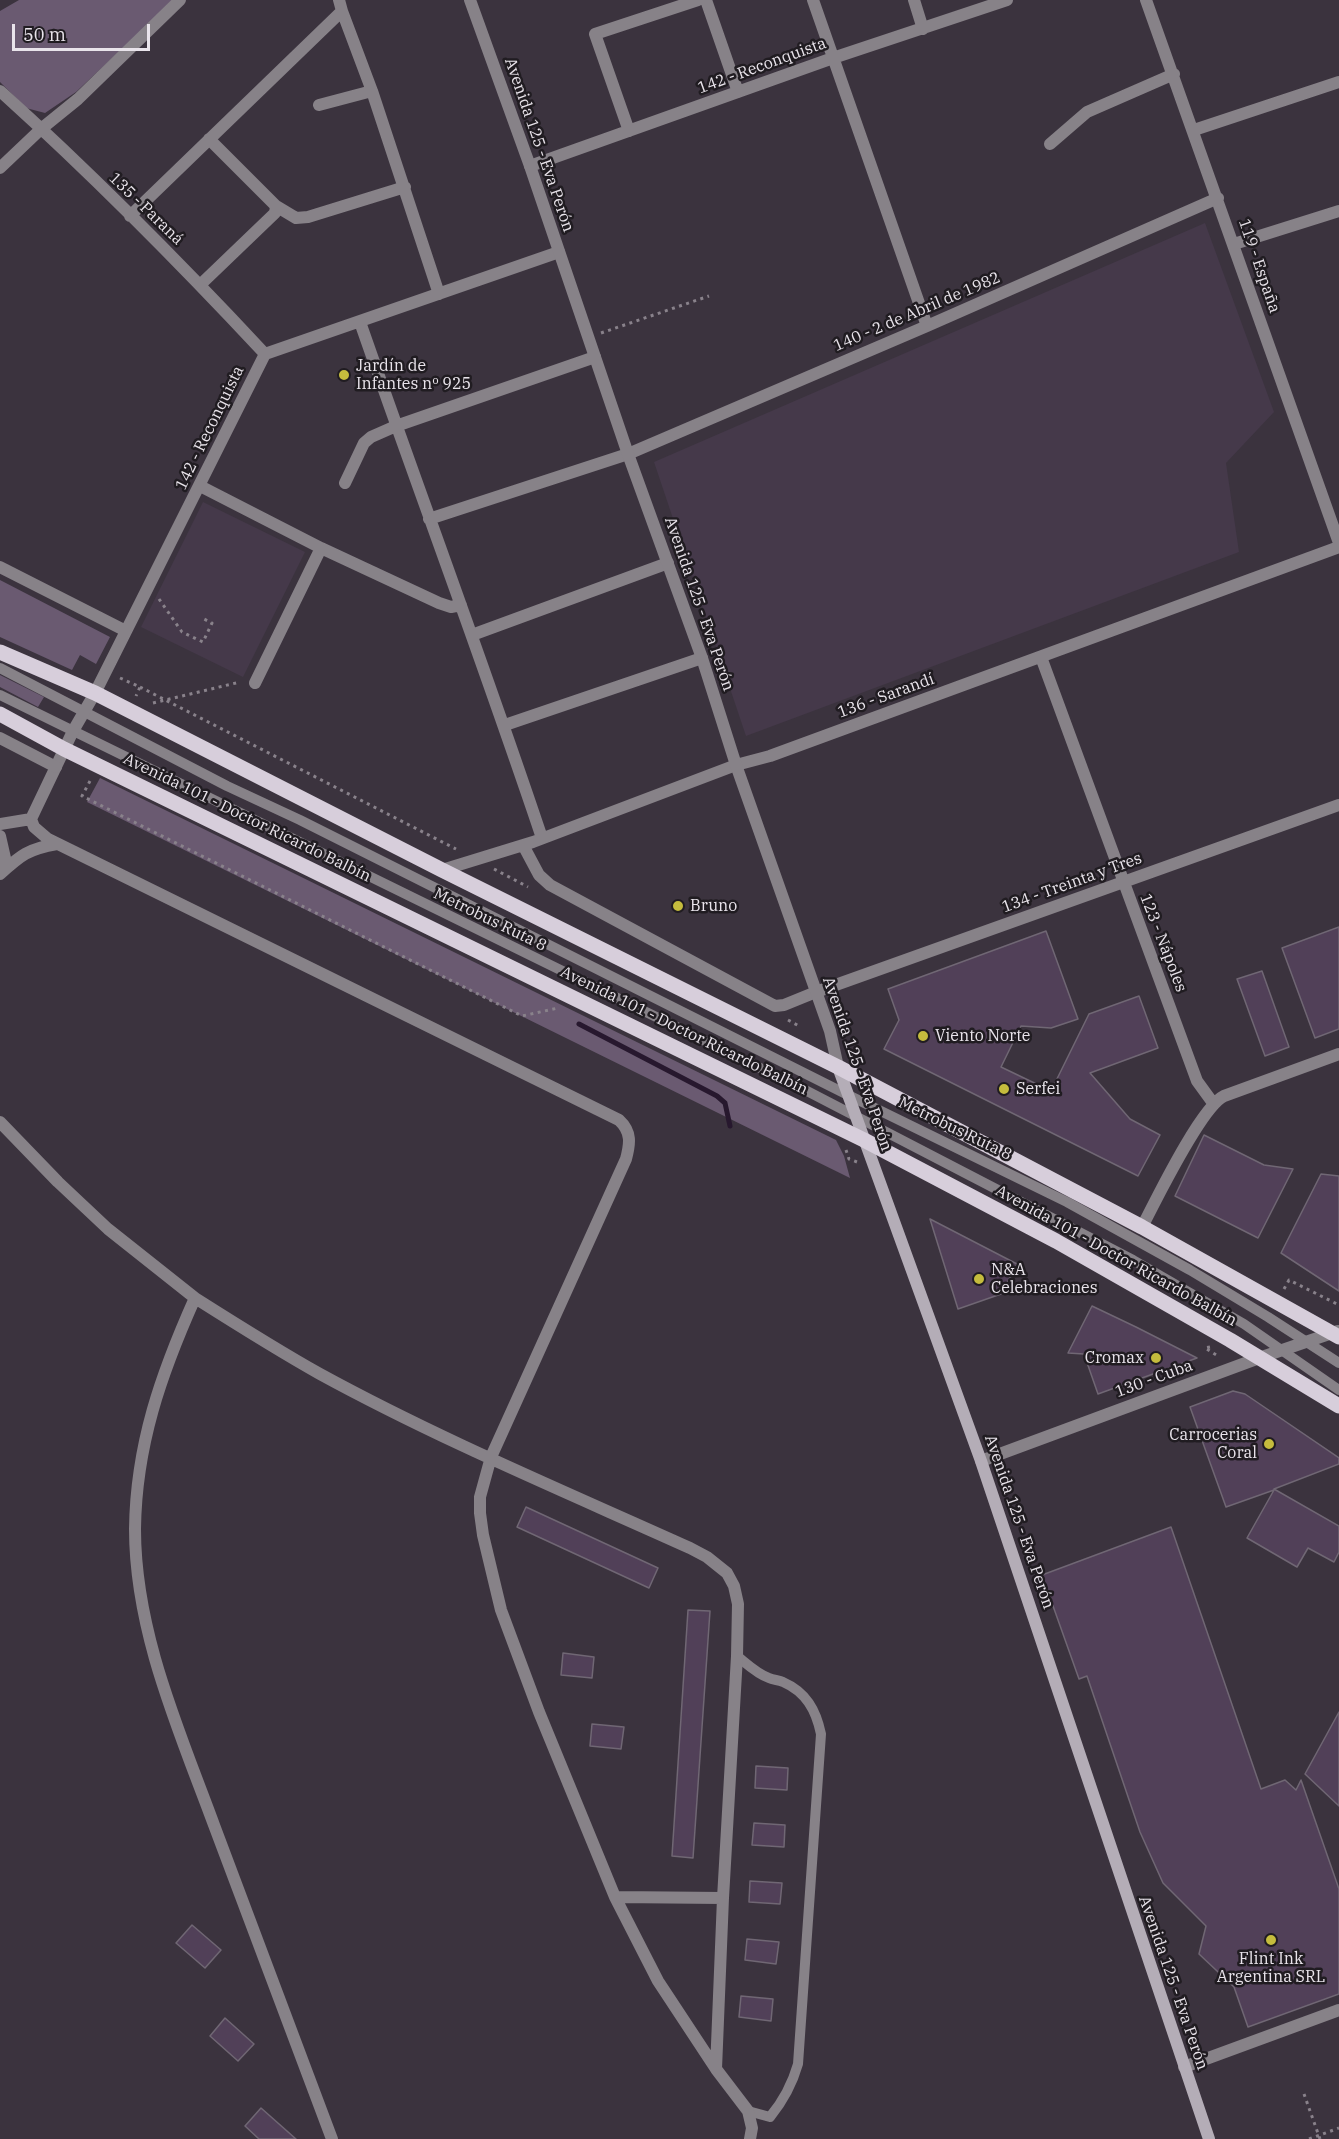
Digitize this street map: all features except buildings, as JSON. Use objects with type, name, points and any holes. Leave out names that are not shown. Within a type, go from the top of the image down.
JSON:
[{"type":"main road","points":[[0,652],[95,693],[442,870],[838,1067],[1142,1227],[1337,1334]]},
{"type":"main road","name":"Avenida 101 - Doctor Ricardo Balbín","points":[[0,714],[64,749],[864,1140],[1056,1241],[1339,1406]]},
{"type":"main road","name":"Avenida 125 - Eva Perón","points":[[838,1067],[981,1461],[1209,2139]]},
{"type":"street","points":[[0,168],[41,129],[78,99],[180,0]]},
{"type":"street","name":"Avenida 125 - Eva Perón","points":[[470,0],[530,166],[628,454],[702,658],[736,765],[830,1031],[838,1067]]},
{"type":"street","points":[[629,131],[596,34],[698,0]]},
{"type":"street","points":[[706,0],[738,92]]},
{"type":"street","points":[[813,0],[927,326]]},
{"type":"street","points":[[914,0],[924,29]]},
{"type":"street","name":"142 - Reconquista","points":[[530,166],[832,58],[1007,0]]},
{"type":"street","name":"119 - España","points":[[1146,0],[1194,130],[1339,545]]},
{"type":"street","points":[[130,216],[209,140],[341,5],[405,187],[439,294]]},
{"type":"street","points":[[1050,144],[1087,112],[1174,74]]},
{"type":"street","points":[[1194,130],[1339,82]]},
{"type":"street","name":"135 - Paraná","points":[[0,91],[200,285],[265,354]]},
{"type":"street","points":[[319,105],[372,91]]},
{"type":"street","points":[[209,140],[276,206],[296,218],[308,217],[405,187]]},
{"type":"street","name":"140 - 2 de Abril de 1982","points":[[429,519],[628,454],[1218,198]]},
{"type":"street","points":[[200,285],[275,213],[276,206]]},
{"type":"street","points":[[1234,244],[1339,212]]},
{"type":"street","name":"142 - Reconquista","points":[[31,819],[73,731],[147,591],[265,354],[559,252]]},
{"type":"street","points":[[360,322],[505,725],[542,838]]},
{"type":"street","points":[[345,483],[364,443],[370,437],[595,357]]},
{"type":"street","points":[[200,486],[321,548],[439,603],[451,607],[460,605]]},
{"type":"street","name":"136 - Sarandí","points":[[442,870],[523,845],[736,765],[770,756],[1339,545]]},
{"type":"street","points":[[257,680],[321,548]]},
{"type":"street","points":[[472,635],[668,563]]},
{"type":"street","points":[[0,567],[126,631]]},
{"type":"street","name":"123 - Nápoles","points":[[1041,657],[1197,1081],[1213,1103]]},
{"type":"street","points":[[505,725],[702,658]]},
{"type":"street","points":[[0,738],[56,767]]},
{"type":"street","name":"134 - Treinta y Tres","points":[[523,845],[539,875],[550,885],[776,1006],[1339,805]]},
{"type":"street","points":[[0,824],[31,819],[40,833],[57,844],[619,1120],[625,1125],[630,1143],[626,1159],[491,1457],[480,1497],[480,1513],[488,1564],[501,1610],[539,1712],[615,1897],[658,1981],[716,2069],[748,2111],[752,2128],[750,2139]]},
{"type":"street","points":[[0,836],[5,858],[0,874]]},
{"type":"street","points":[[0,874],[24,853],[36,847],[57,844]]},
{"type":"street","points":[[1142,1227],[1201,1120],[1213,1103],[1224,1096],[1339,1054]]},
{"type":"street","points":[[0,1122],[58,1182],[108,1229],[195,1298],[320,1374],[491,1457],[690,1548],[718,1564],[727,1573],[734,1586],[738,1604],[737,1656],[716,2069]]},
{"type":"street","points":[[195,1298],[169,1358],[147,1426],[140,1470],[135,1530],[139,1595],[153,1651],[177,1725],[332,2139]]},
{"type":"street","name":"130 - Cuba","points":[[981,1461],[1259,1358],[1337,1334]]},
{"type":"street","points":[[615,1897],[723,1898]]},
{"type":"street","points":[[1184,2067],[1339,2010]]},
{"type":"lane","name":"Metrobus Ruta 8","points":[[0,668],[227,786],[311,825],[846,1094],[1067,1202],[1191,1270],[1339,1363]]},
{"type":"lane","name":"Metrobus Ruta 8","points":[[0,695],[856,1116],[1133,1260],[1244,1324],[1339,1390]]},
{"type":"lane","points":[[737,1656],[756,1671],[784,1682],[804,1696],[817,1714],[821,1734],[798,2064],[792,2086],[770,2117],[748,2111]]},
{"type":"path","points":[[588,338],[709,296]]},
{"type":"path","points":[[147,591],[162,601],[182,632],[203,642],[212,623],[204,619]]},
{"type":"path","points":[[128,710],[257,680]]},
{"type":"path","points":[[1304,2094],[1320,2139]]},
{"type":"path","points":[[1309,2139],[1339,2128]]},
{"type":"shaded area","points":[[19,0],[174,0],[76,92],[45,113],[26,108],[0,82],[0,11]]},
{"type":"shaded area","points":[[1205,223],[1274,412],[1226,463],[1239,552],[746,736],[654,462]]},
{"type":"shaded area","points":[[203,502],[305,552],[243,677],[141,627]]},
{"type":"shaded area","points":[[0,580],[110,637],[96,664],[80,655],[72,670],[0,637]]},
{"type":"shaded area","points":[[0,675],[44,697],[38,707],[0,687]]},
{"type":"shaded area","points":[[100,778],[836,1140],[844,1156],[850,1178],[87,802]]},
{"type":"waterway","points":[[579,1024],[717,1096],[725,1103],[730,1126]]},
{"type":"place","name":"Jardín de Infantes nº 925","points":[[344,375]]},
{"type":"place","name":"Bruno","points":[[678,906]]},
{"type":"place","name":"Viento Norte","points":[[923,1036]]},
{"type":"place","name":"Serfei","points":[[1004,1089]]},
{"type":"place","name":"N&A Celebraciones","points":[[979,1279]]},
{"type":"place","name":"Cromax","points":[[1156,1358]]},
{"type":"place","name":"Carrocerias Coral","points":[[1269,1444]]},
{"type":"place","name":"Flint Ink Argentina SRL","points":[[1271,1940]]}]
